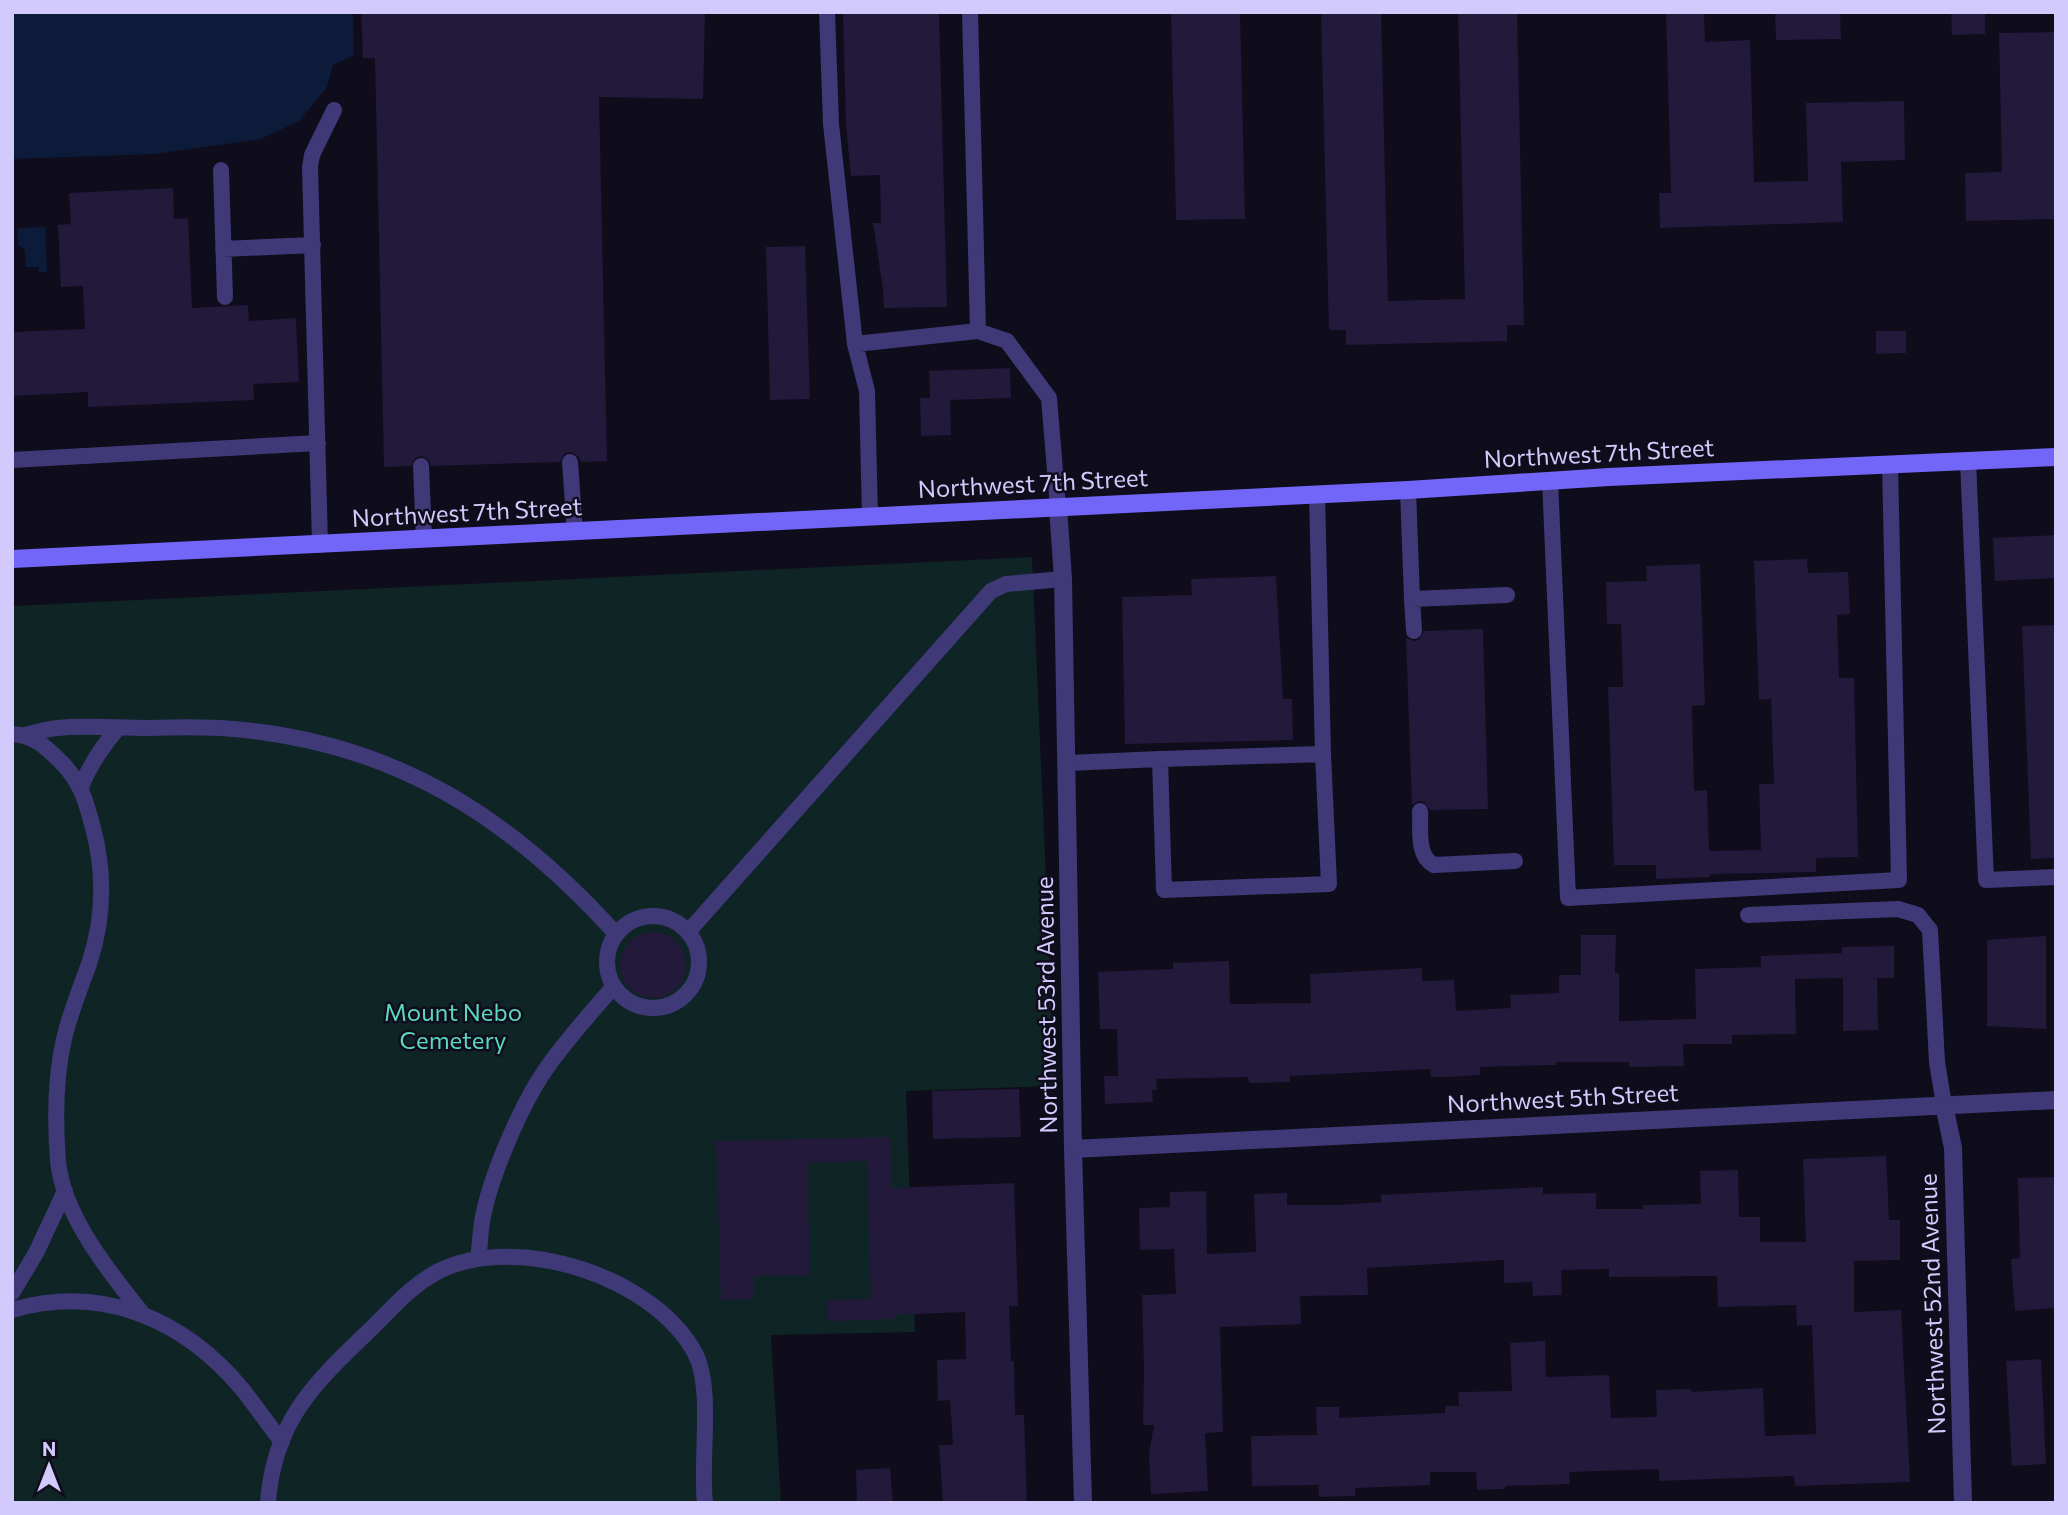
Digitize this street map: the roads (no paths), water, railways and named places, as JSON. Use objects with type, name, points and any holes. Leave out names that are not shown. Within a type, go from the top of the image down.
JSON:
[{"type":"main road","name":"Northwest 7th Street","points":[[12,558],[424,540],[1408,490],[1550,480],[2056,457]]},
{"type":"street","name":"Northwest 53rd Avenue","points":[[1058,508],[1063,579],[1073,1149],[1083,1503]]},
{"type":"street","name":"Northwest 5th Street","points":[[1073,1149],[2056,1100]]},
{"type":"street","name":"Northwest 52nd Avenue","points":[[1944,1105],[1953,1148],[1963,1503]]},
{"type":"lane","points":[[827,12],[831,124],[855,344],[867,391],[870,517]]},
{"type":"lane","points":[[970,12],[978,331]]},
{"type":"lane","points":[[320,545],[312,155],[334,110]]},
{"type":"lane","points":[[220,170],[225,297]]},
{"type":"lane","points":[[223,249],[313,245]]},
{"type":"lane","points":[[855,344],[978,331],[1007,341],[1049,397],[1058,508]]},
{"type":"lane","points":[[12,460],[318,443]]},
{"type":"lane","points":[[1968,460],[1986,880],[2056,877]]},
{"type":"lane","points":[[570,462],[575,532]]},
{"type":"lane","points":[[1550,480],[1568,898],[1899,880],[1890,464]]},
{"type":"lane","points":[[421,466],[424,540]]},
{"type":"lane","points":[[1408,490],[1414,632]]},
{"type":"lane","points":[[1160,759],[1164,890],[1329,884],[1317,494]]},
{"type":"lane","points":[[688,932],[991,591],[1006,584],[1063,579]]},
{"type":"lane","points":[[1412,599],[1507,595]]},
{"type":"lane","points":[[19,735],[57,728],[200,727],[266,732],[349,751],[384,763],[455,797],[511,834],[566,882],[616,934]]},
{"type":"lane","points":[[81,787],[89,767],[118,728]]},
{"type":"lane","points":[[19,735],[44,745],[81,787],[97,843],[102,876],[101,911],[96,939],[64,1040],[60,1071],[58,1164],[65,1191],[80,1224],[103,1262],[142,1313]]},
{"type":"lane","points":[[1067,763],[1323,754]]},
{"type":"lane","points":[[1420,811],[1422,855],[1427,861],[1434,864],[1515,861]]},
{"type":"lane","points":[[1748,915],[1898,909],[1918,915],[1930,930],[1937,1069],[1944,1105]]},
{"type":"lane","points":[[651,916],[665,917],[688,932],[699,959],[697,974],[680,999],[659,1007],[636,1005],[623,997],[608,974],[609,947],[616,934],[637,918],[651,916]]},
{"type":"lane","points":[[478,1259],[482,1221],[497,1170],[529,1097],[545,1069],[614,986]]},
{"type":"lane","points":[[12,1293],[36,1253],[65,1191]]},
{"type":"lane","points":[[268,1503],[274,1459],[300,1403],[315,1382],[415,1286],[438,1271],[478,1259],[538,1259],[571,1265],[601,1275],[623,1287],[666,1316],[697,1357],[705,1391],[702,1478],[705,1503]]},
{"type":"lane","points":[[12,1310],[62,1301],[95,1302],[142,1313],[186,1337],[216,1362],[242,1389],[282,1442]]},
{"type":"water","points":[[12,12],[353,12],[354,55],[333,65],[327,87],[299,121],[261,139],[155,154],[12,159]]},
{"type":"water","points":[[45,227],[47,272],[39,272],[39,267],[26,267],[25,250],[18,245],[17,228]]},
{"type":"park label","name":"Mount Nebo Cemetery","points":[[453,1027]]}]
